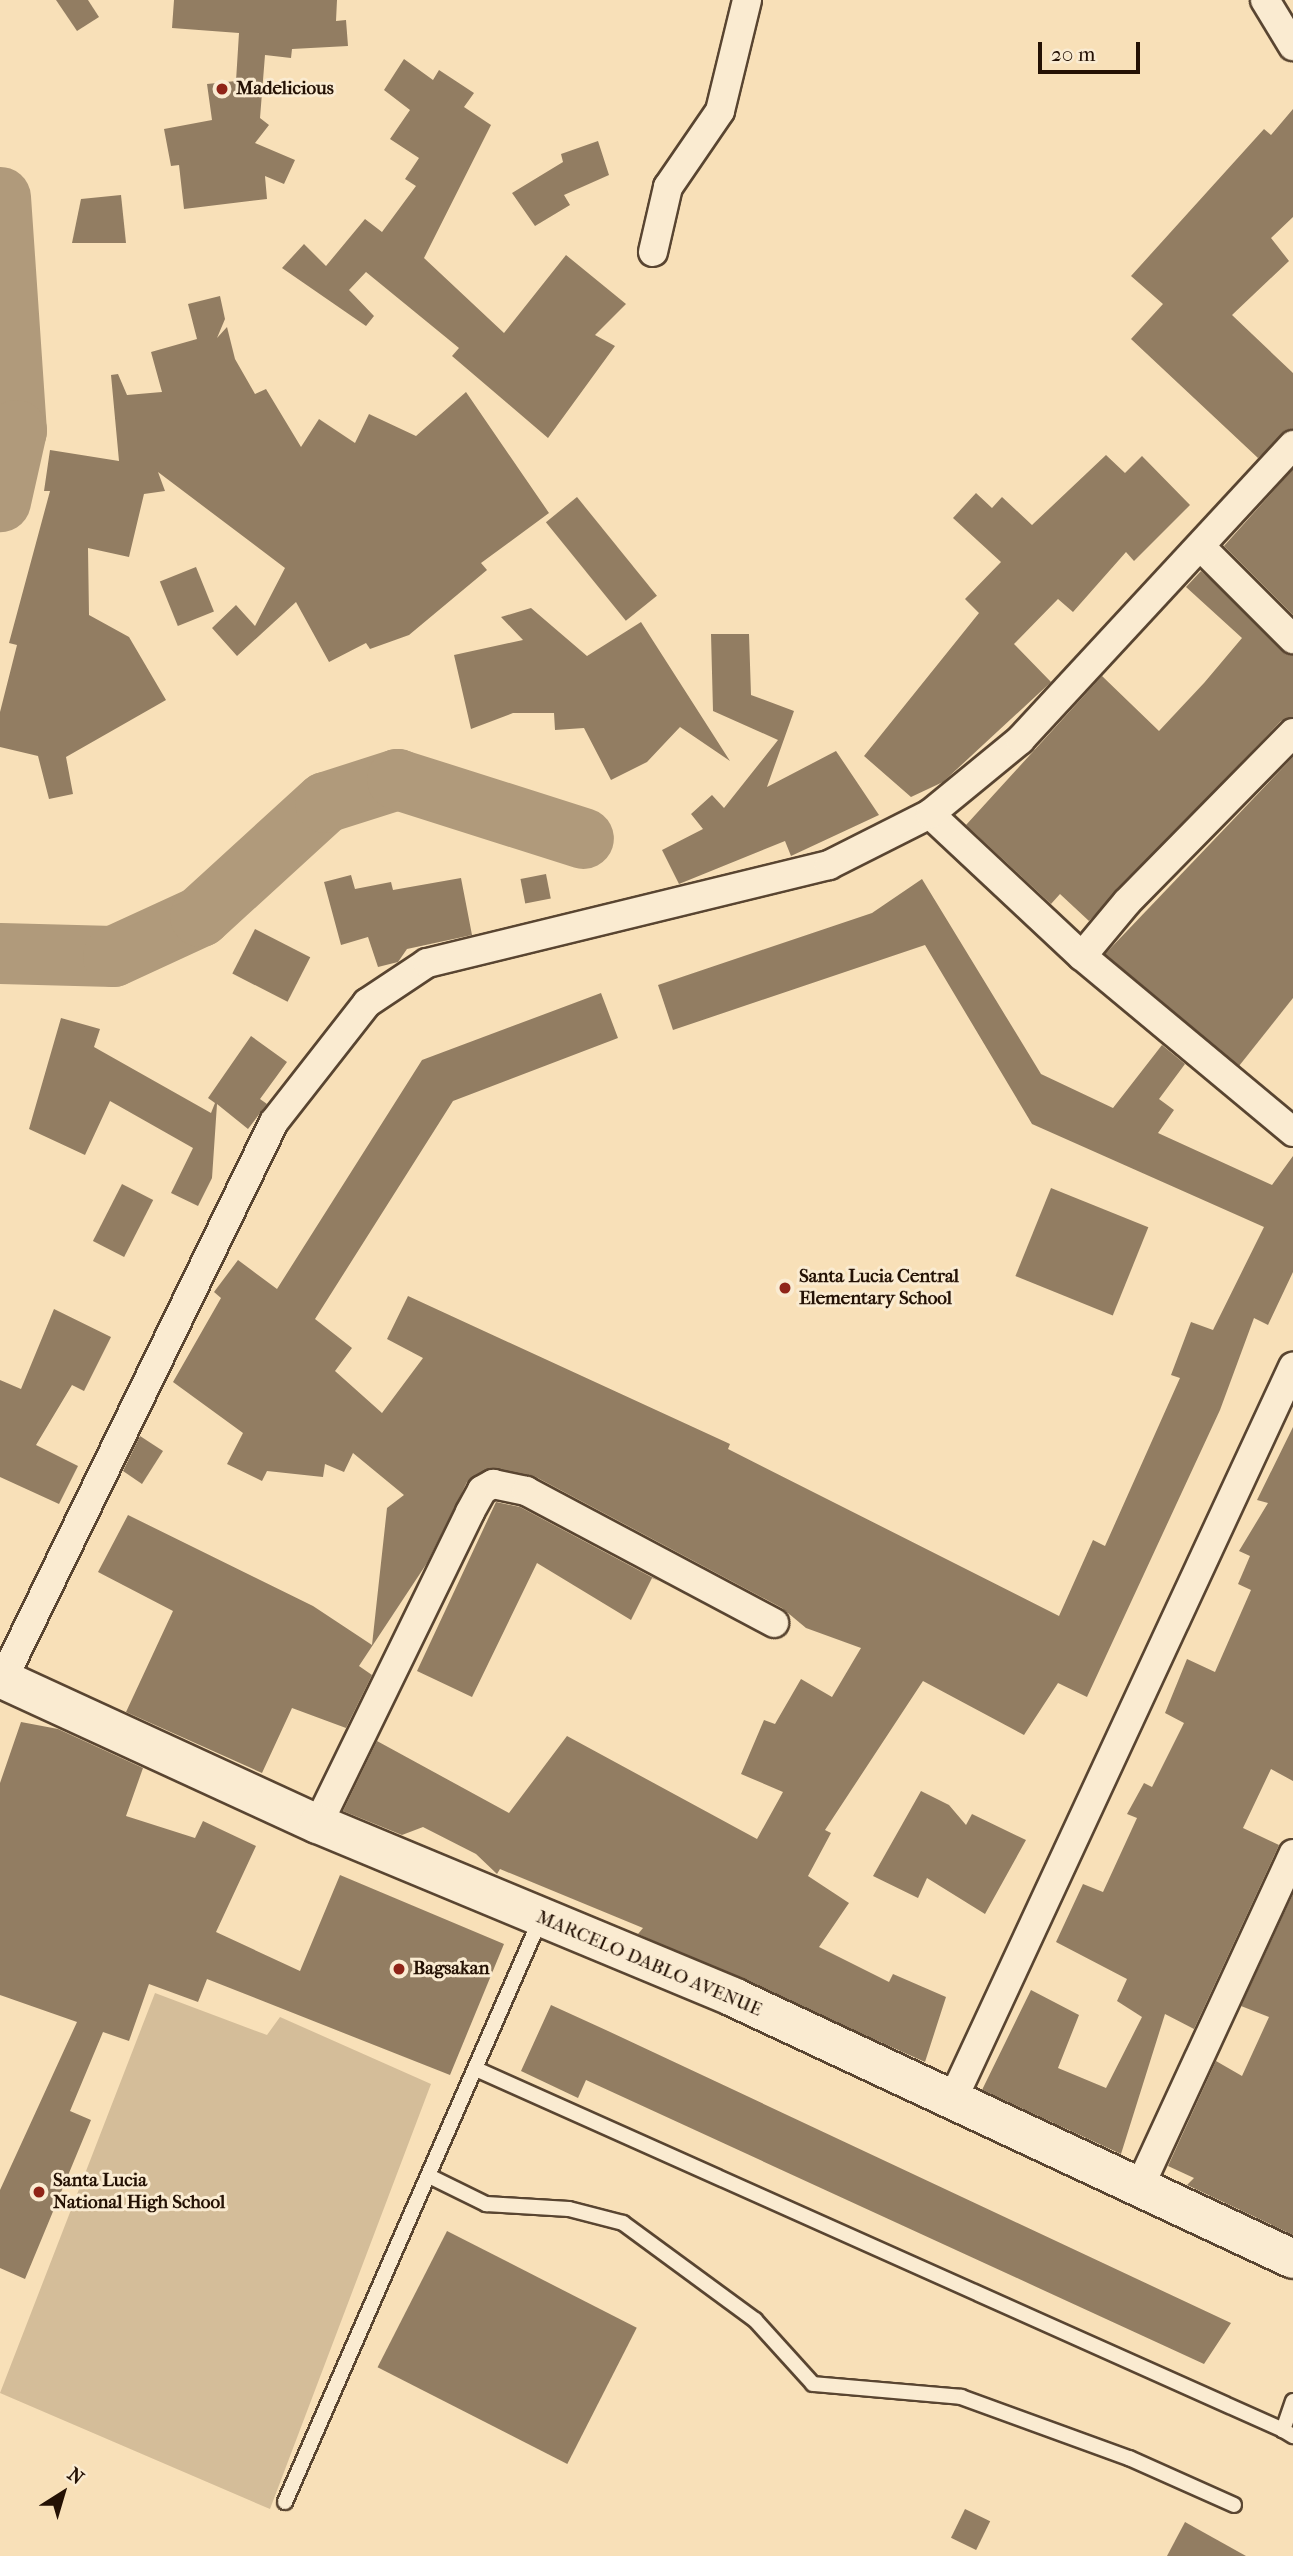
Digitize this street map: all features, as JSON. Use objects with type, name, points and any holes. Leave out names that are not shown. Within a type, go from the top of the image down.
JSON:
[{"type":"street","points":[[653,252],[668,187],[720,111],[747,0]]},
{"type":"street","points":[[1265,0],[1293,46]]},
{"type":"street","points":[[1,1682],[274,1122],[368,1003],[427,963],[829,865],[930,814],[1020,740],[1202,548],[1293,445]]},
{"type":"street","points":[[1202,548],[1293,639]]},
{"type":"street","points":[[1082,956],[1127,902],[1293,733]]},
{"type":"street","points":[[930,814],[1082,956],[1293,1132]]},
{"type":"street","points":[[951,2103],[1287,1401],[1293,1367]]},
{"type":"street","points":[[318,1824],[470,1512],[482,1490],[494,1484],[526,1491],[774,1623]]},
{"type":"street","name":"MARCELO DABLO AVENUE","points":[[1,1682],[318,1824],[540,1919],[733,1997],[951,2103],[1293,2259]]},
{"type":"street","points":[[1139,2188],[1293,1854]]},
{"type":"lane","points":[[285,2502],[540,1919]]},
{"type":"lane","points":[[476,2069],[1288,2433],[1293,2401]]},
{"type":"lane","points":[[429,2176],[486,2204],[569,2209],[623,2223],[755,2320],[813,2384],[961,2397],[1129,2458],[1234,2505]]},
{"type":"shaded area","points":[[155,1993],[267,2035],[280,2017],[431,2084],[270,2509],[0,2393]]},
{"type":"building","points":[[56,0],[88,0],[99,17],[77,31]]},
{"type":"building","points":[[174,0],[337,0],[336,21],[346,20],[348,46],[292,49],[291,58],[265,55],[260,118],[269,125],[255,143],[295,160],[284,184],[265,176],[267,199],[184,209],[179,165],[171,166],[164,129],[212,120],[207,84],[236,81],[239,33],[172,28]]},
{"type":"building","points":[[404,59],[433,80],[439,70],[474,93],[464,107],[491,125],[424,258],[504,333],[566,255],[626,304],[595,335],[615,346],[548,438],[452,356],[459,348],[366,272],[349,290],[374,316],[366,326],[282,268],[304,244],[326,266],[365,219],[382,232],[416,186],[405,179],[419,158],[390,139],[410,110],[384,90]]},
{"type":"building","points":[[1293,109],[1293,217],[1271,238],[1289,261],[1232,315],[1293,373],[1293,429],[1258,458],[1131,339],[1163,304],[1131,276],[1264,129],[1271,135]]},
{"type":"building","points":[[598,141],[609,175],[564,195],[570,205],[535,226],[512,193],[563,162],[561,154]]},
{"type":"building","points":[[121,195],[126,243],[72,243],[81,199]]},
{"type":"building","points":[[220,296],[225,319],[217,338],[227,327],[235,359],[255,394],[266,389],[301,447],[319,419],[355,443],[369,414],[416,436],[466,392],[549,513],[481,563],[487,570],[409,635],[370,649],[366,643],[329,662],[296,602],[237,656],[212,628],[236,605],[255,626],[285,568],[158,472],[165,491],[144,494],[129,557],[88,548],[89,615],[129,637],[166,700],[66,757],[73,794],[49,799],[38,756],[0,747],[0,712],[17,645],[9,643],[50,491],[44,491],[50,450],[119,461],[111,375],[118,374],[127,395],[162,392],[151,352],[197,339],[188,304]]},
{"type":"building","points":[[1106,455],[1125,473],[1142,456],[1190,505],[1134,561],[1126,552],[1073,612],[1058,599],[1014,644],[1051,682],[943,782],[911,797],[864,756],[979,613],[965,599],[1001,562],[953,518],[976,493],[992,508],[1002,497],[1032,525]]},
{"type":"building","points":[[1293,469],[1293,615],[1224,546]]},
{"type":"building","points":[[577,497],[657,596],[626,621],[546,522]]},
{"type":"building","points":[[196,567],[214,612],[178,626],[160,582]]},
{"type":"building","points":[[1201,571],[1293,655],[1293,717],[1281,721],[1089,921],[1060,894],[1051,904],[966,825],[1102,676],[1159,731],[1204,683],[1242,638],[1186,587]]},
{"type":"building","points":[[531,608],[587,656],[641,622],[730,761],[680,727],[647,762],[611,780],[584,728],[555,730],[554,713],[513,713],[471,729],[454,655],[523,640],[501,617]]},
{"type":"building","points":[[711,634],[749,634],[751,695],[794,711],[767,787],[836,751],[879,815],[791,856],[785,841],[679,884],[662,850],[703,829],[691,814],[712,795],[724,808],[778,740],[713,711]]},
{"type":"building","points":[[1293,757],[1293,998],[1239,1066],[1105,954]]},
{"type":"building","points":[[546,874],[551,899],[525,904],[520,879]]},
{"type":"building","points":[[351,875],[355,889],[391,882],[393,890],[461,878],[472,935],[407,949],[398,962],[378,967],[368,937],[341,945],[324,882]]},
{"type":"building","points":[[922,879],[1041,1074],[1113,1108],[1162,1045],[1185,1064],[1159,1099],[1174,1110],[1158,1133],[1272,1185],[1293,1156],[1293,1272],[1268,1325],[1254,1318],[1220,1410],[1087,1697],[1058,1683],[1024,1735],[923,1681],[825,1830],[831,1833],[808,1876],[849,1903],[819,1947],[889,1982],[893,1974],[946,1997],[925,2062],[638,1934],[643,1928],[500,1869],[497,1874],[476,1854],[423,1827],[402,1835],[343,1811],[377,1741],[509,1813],[567,1736],[757,1839],[783,1792],[741,1774],[764,1720],[775,1724],[801,1679],[832,1697],[861,1648],[806,1628],[782,1608],[534,1476],[486,1469],[467,1482],[427,1563],[359,1666],[372,1675],[346,1728],[292,1708],[262,1773],[126,1712],[173,1611],[98,1572],[128,1515],[313,1606],[372,1645],[387,1508],[404,1495],[353,1453],[344,1472],[325,1464],[323,1477],[267,1471],[262,1481],[227,1464],[243,1433],[173,1382],[221,1298],[214,1292],[238,1260],[277,1289],[422,1060],[601,993],[618,1038],[453,1101],[315,1319],[352,1348],[335,1371],[382,1413],[423,1358],[387,1339],[408,1296],[730,1444],[728,1449],[1059,1616],[1093,1540],[1105,1546],[1180,1378],[1171,1375],[1191,1322],[1213,1330],[1264,1227],[1032,1124],[925,945],[673,1030],[658,985],[872,913]]},
{"type":"building","points":[[255,929],[310,957],[288,1002],[232,974]]},
{"type":"building","points":[[61,1018],[100,1029],[94,1047],[211,1113],[215,1103],[208,1098],[251,1036],[287,1062],[260,1099],[267,1104],[248,1129],[217,1104],[212,1178],[198,1206],[171,1193],[193,1148],[110,1101],[85,1155],[29,1129]]},
{"type":"building","points":[[122,1184],[153,1200],[124,1257],[93,1241]]},
{"type":"building","points":[[1051,1188],[1148,1227],[1113,1315],[1015,1276]]},
{"type":"building","points":[[54,1309],[111,1337],[84,1391],[72,1385],[36,1445],[78,1466],[59,1504],[0,1477],[0,1380],[21,1389]]},
{"type":"building","points":[[1293,1427],[1293,1781],[1271,1769],[1243,1828],[1279,1845],[1194,2029],[1165,2014],[1121,2154],[982,2090],[1031,1990],[1079,2015],[1058,2068],[1106,2088],[1142,2017],[1117,2001],[1127,1979],[1056,1942],[1083,1884],[1103,1892],[1137,1818],[1127,1814],[1144,1783],[1152,1787],[1184,1723],[1165,1713],[1187,1659],[1215,1672],[1251,1590],[1238,1584],[1250,1556],[1239,1551],[1268,1503],[1257,1500]]},
{"type":"building","points":[[140,1436],[163,1451],[142,1484],[123,1471]]},
{"type":"building","points":[[496,1502],[520,1507],[659,1581],[652,1578],[631,1620],[537,1563],[472,1697],[417,1671]]},
{"type":"building","points":[[21,1722],[58,1729],[143,1768],[126,1816],[195,1838],[203,1821],[256,1846],[216,1932],[300,1971],[340,1875],[504,1944],[450,2075],[207,1979],[198,2002],[149,1984],[129,2041],[103,2032],[70,2111],[91,2120],[25,2279],[0,2268],[0,2190],[77,2022],[0,1995],[0,1783]]},
{"type":"building","points":[[921,1791],[949,1805],[966,1825],[972,1814],[1026,1840],[985,1914],[927,1878],[918,1898],[873,1876]]},
{"type":"building","points":[[1293,1894],[1293,2235],[1187,2185],[1194,2178],[1168,2166],[1216,2061],[1242,2076],[1269,2017],[1241,2006]]},
{"type":"building","points":[[551,2005],[1231,2323],[1204,2364],[586,2080],[578,2098],[521,2071]]},
{"type":"building","points":[[447,2231],[637,2328],[567,2464],[378,2367]]},
{"type":"building","points":[[965,2509],[990,2521],[976,2550],[951,2538]]},
{"type":"building","points":[[1185,2522],[1246,2556],[1167,2556]]},
{"type":"waterway","points":[[0,197],[16,430],[0,501]]},
{"type":"waterway","points":[[0,953],[113,956],[200,916],[325,802],[397,779],[583,838]]},
{"type":"place","name":"Madelicious","points":[[222,89]]},
{"type":"place","name":"Santa Lucia Central Elementary School","points":[[785,1288]]},
{"type":"place","name":"Bagsakan","points":[[399,1969]]},
{"type":"place","name":"Santa Lucia National High School","points":[[39,2192]]}]
